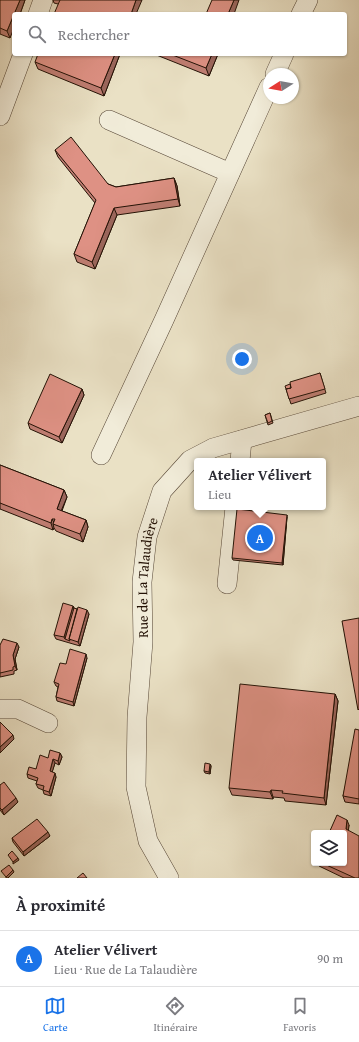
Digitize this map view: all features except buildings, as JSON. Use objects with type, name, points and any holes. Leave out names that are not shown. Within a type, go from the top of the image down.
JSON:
[{"type":"street","points":[[39,12],[43,0]]},
{"type":"street","points":[[302,12],[308,0]]},
{"type":"street","points":[[0,116],[22,56]]},
{"type":"street","points":[[278,68],[283,56]]},
{"type":"street","points":[[101,455],[263,100]]},
{"type":"street","points":[[109,120],[230,173]]},
{"type":"street","name":"Rue de La Talaudière","points":[[169,878],[148,841],[136,787],[137,717],[143,642],[142,582],[147,537],[162,491],[190,460],[213,448],[359,406]]},
{"type":"street","points":[[240,458],[242,440]]},
{"type":"street","points":[[227,584],[235,510]]},
{"type":"street","points":[[0,710],[18,709],[48,722]]},
{"type":"place","name":"Atelier Vélivert","points":[[260,538]]}]
